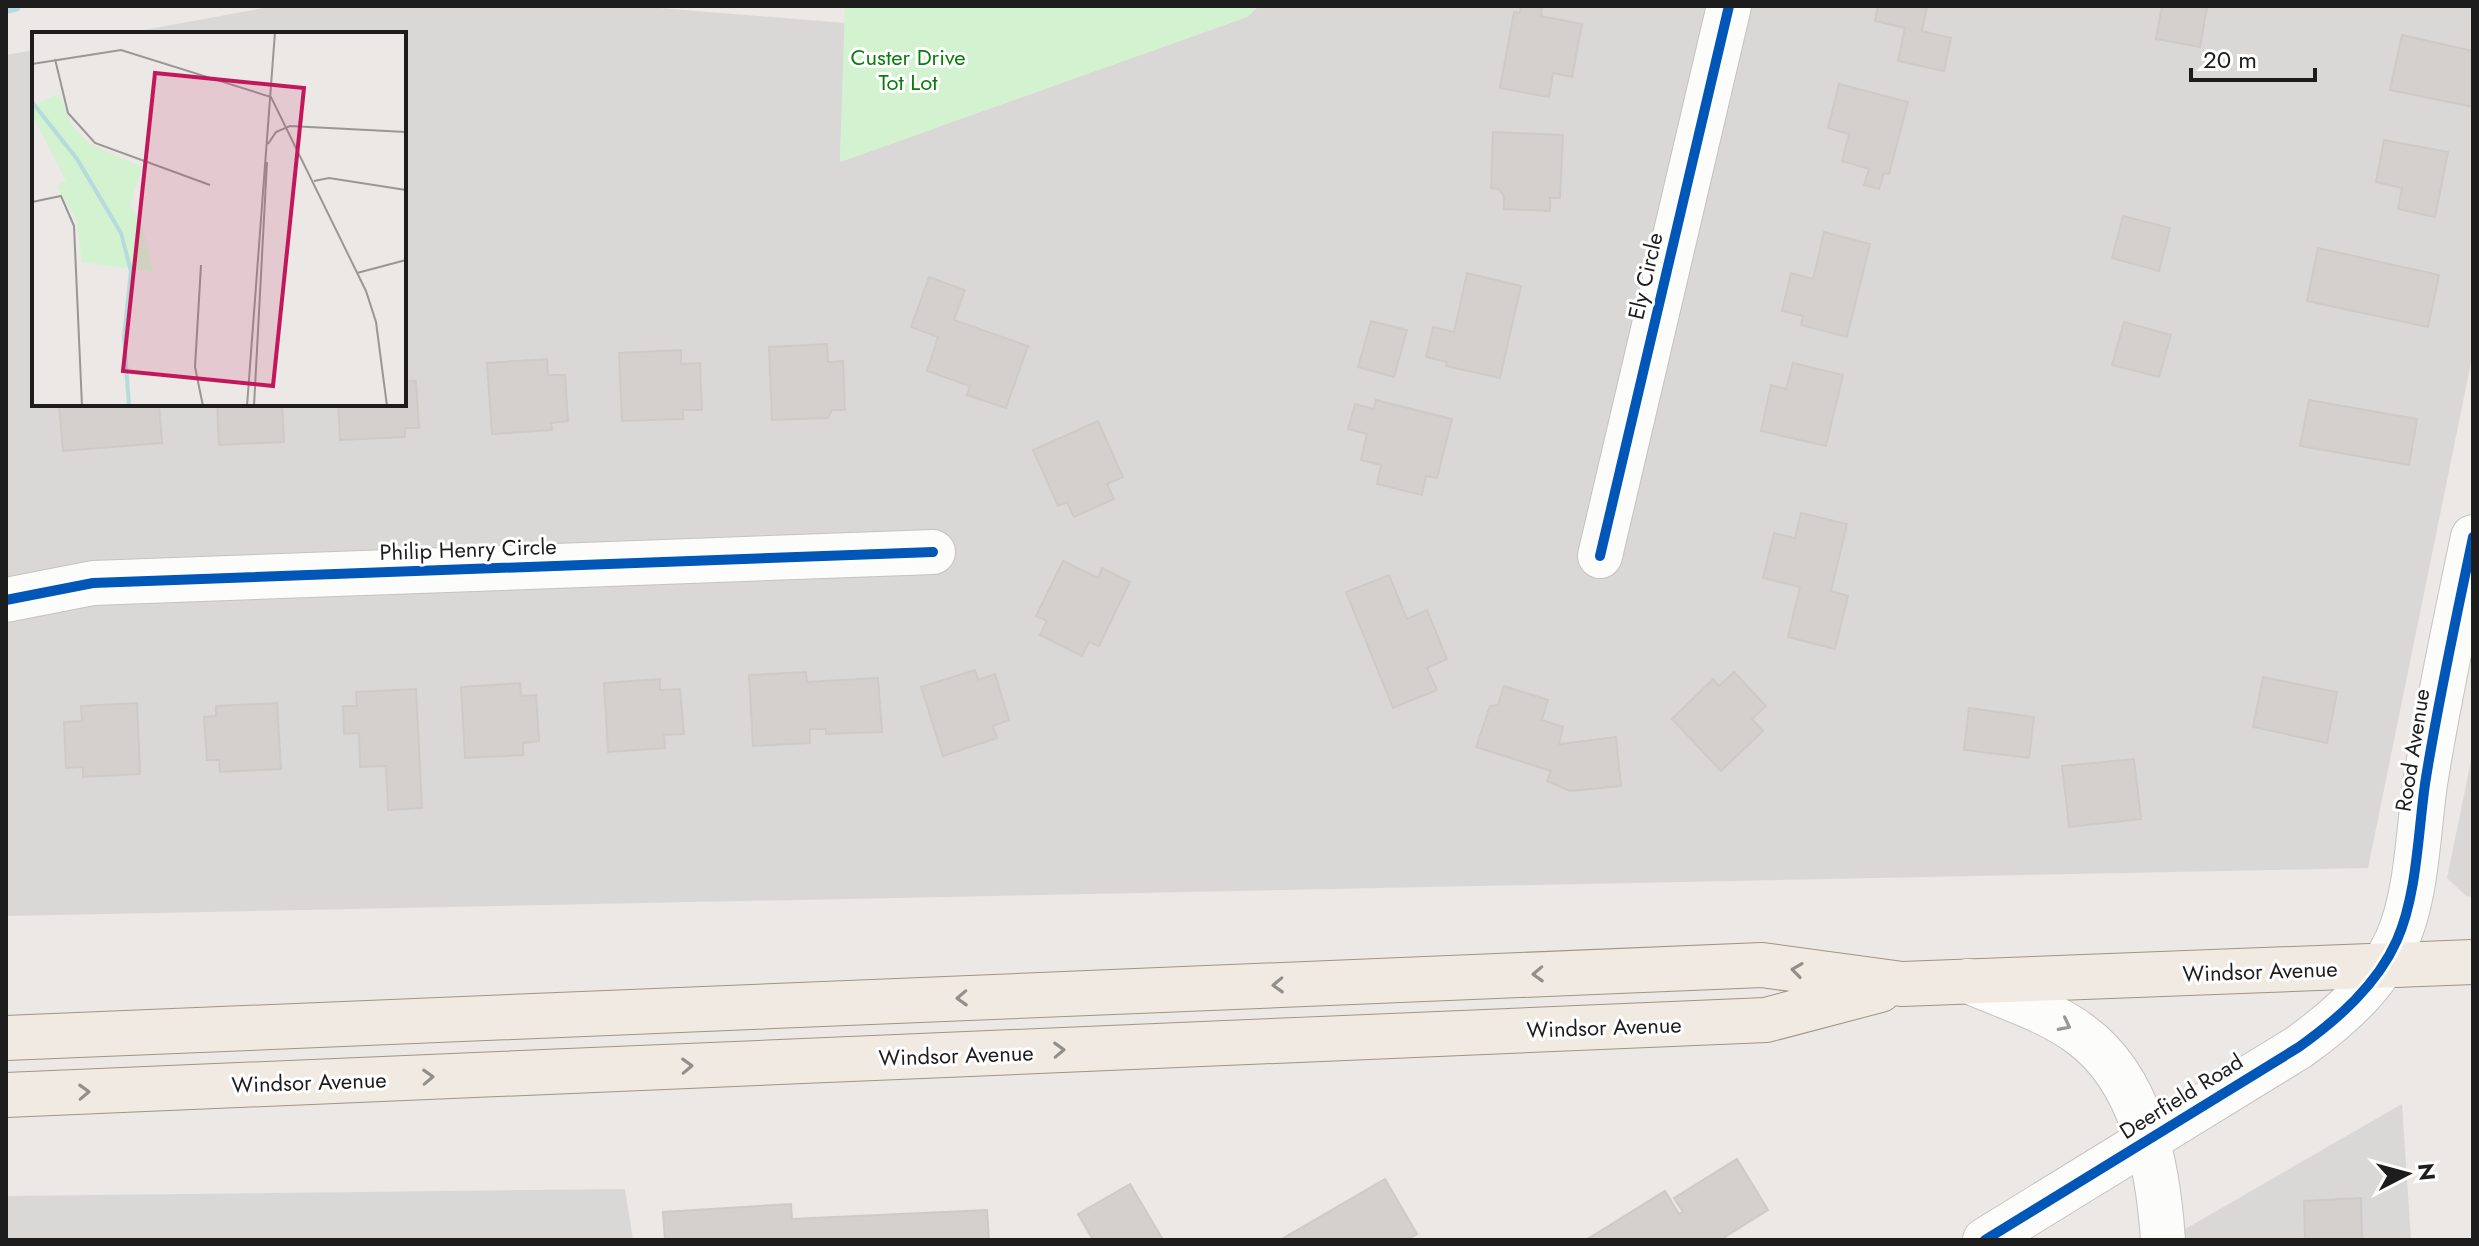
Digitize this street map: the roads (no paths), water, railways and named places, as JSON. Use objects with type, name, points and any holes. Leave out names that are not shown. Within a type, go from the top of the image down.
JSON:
[{"type":"main road","name":"Windsor Avenue","points":[[6,1038],[1762,965],[1902,984],[2473,962]]},
{"type":"main road","name":"Windsor Avenue","points":[[6,1095],[1766,1020],[1902,984]]},
{"type":"main road","points":[[593,1014],[596,1070]]},
{"type":"street","name":"Ely Circle","points":[[1600,556],[1729,6]]},
{"type":"street","name":"Rood Avenue","points":[[2382,966],[2400,933],[2409,901],[2438,707],[2473,537]]},
{"type":"street","name":"Philip Henry Circle","points":[[6,600],[93,583],[933,552]]},
{"type":"street","name":"Deerfield Road","points":[[1985,1240],[2317,1034],[2360,995],[2382,966]]},
{"type":"street","points":[[1968,981],[2068,1027],[2097,1048],[2129,1094],[2147,1140],[2158,1191],[2163,1240]]},
{"type":"waterway","points":[[6,8],[15,6]]},
{"type":"park label","name":"Custer Drive Tot Lot","points":[[908,70]]}]
